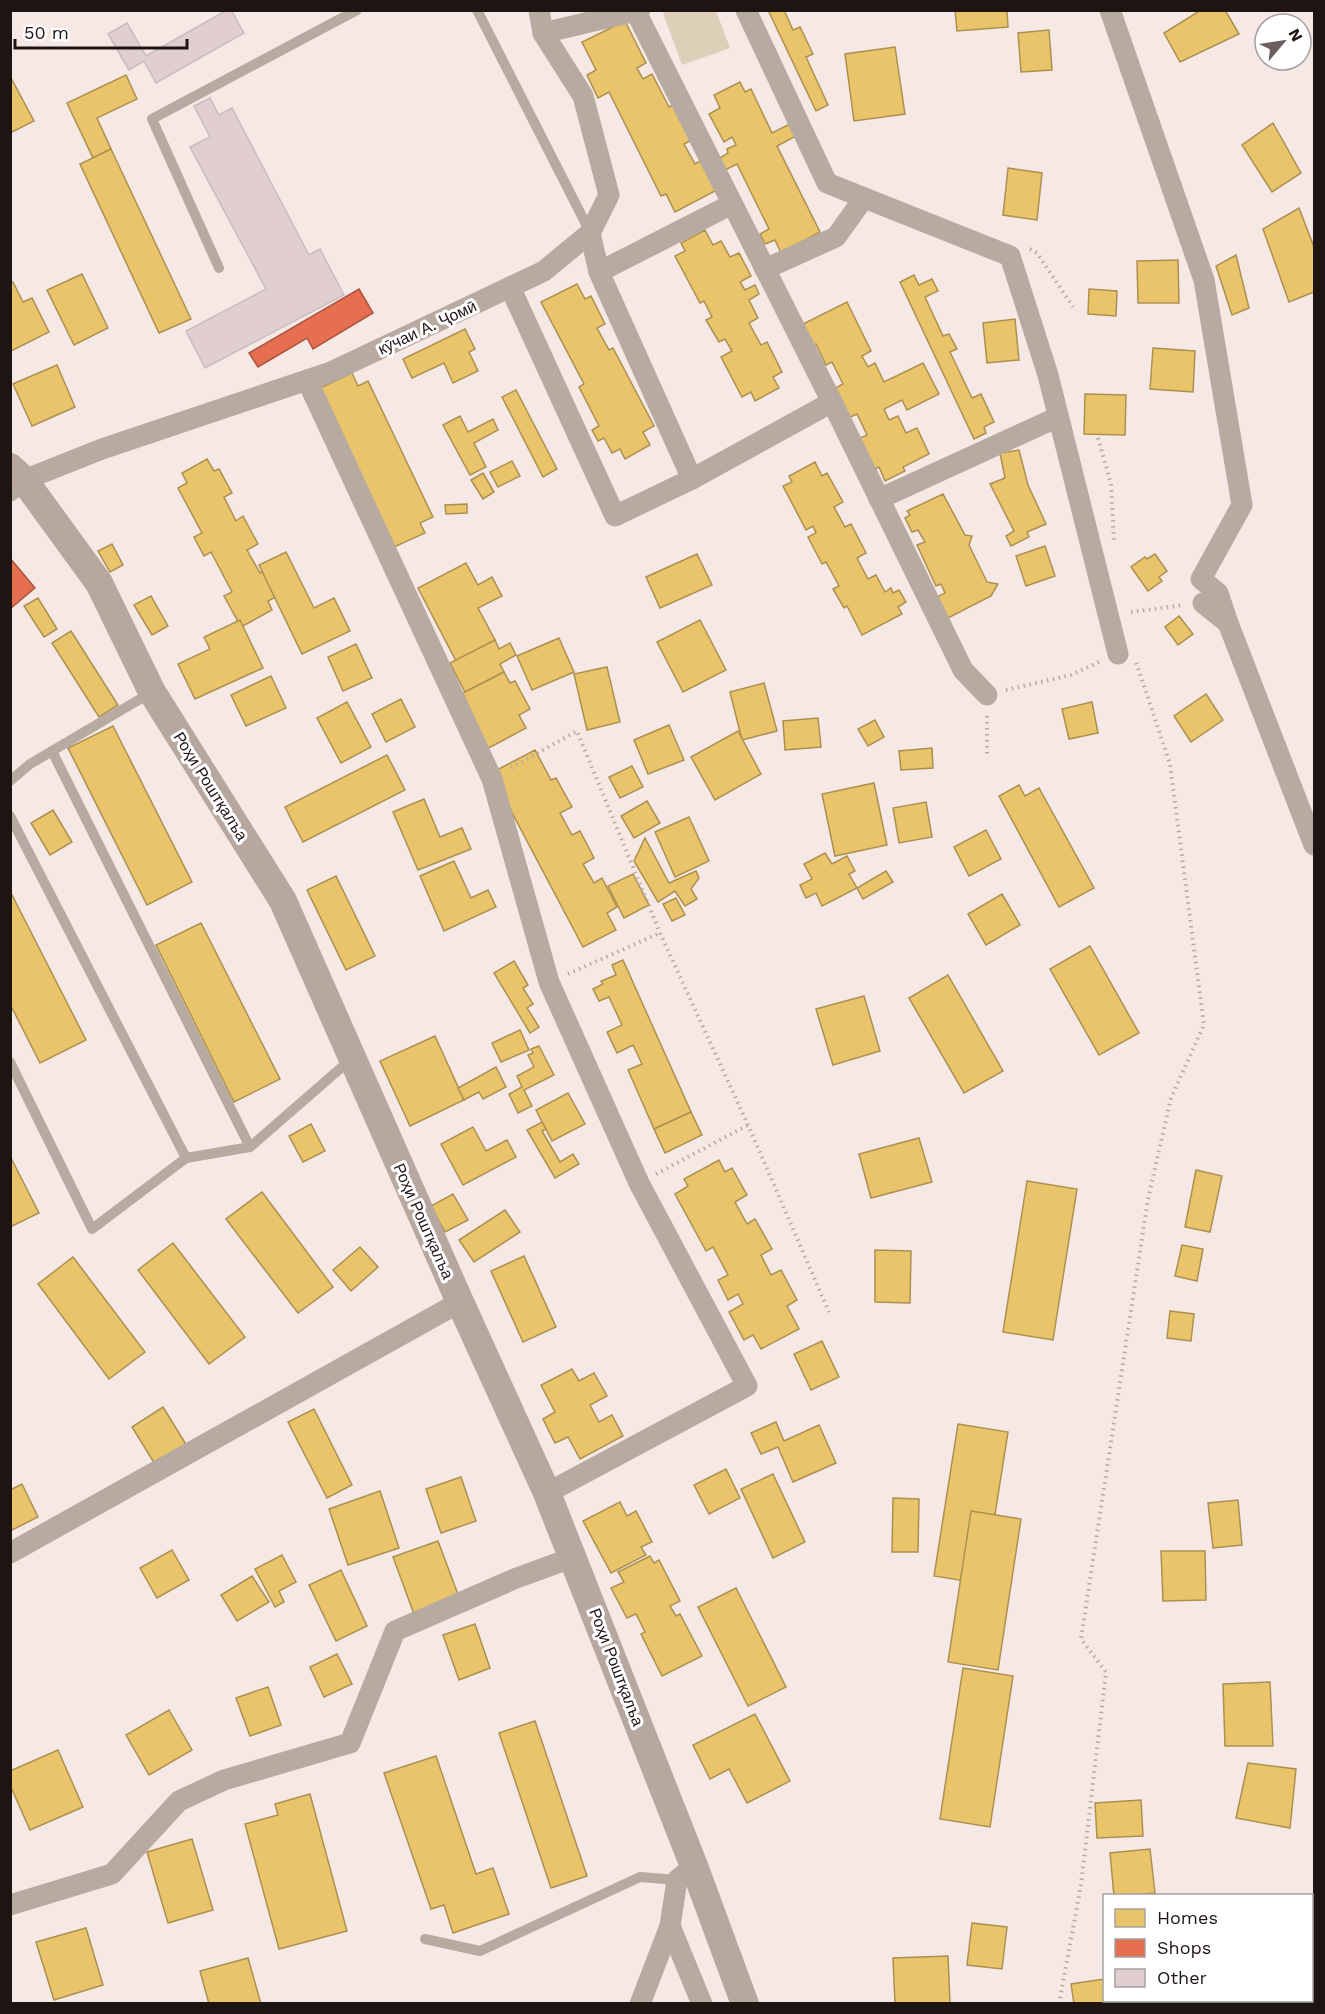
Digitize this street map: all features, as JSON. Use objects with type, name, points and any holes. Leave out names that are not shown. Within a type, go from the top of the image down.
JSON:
[{"type":"main road","name":"Роҳи Роштқалъа","points":[[15,480],[99,583],[152,692],[283,901],[574,1557],[686,1873],[745,2004]]},
{"type":"street","name":"кӯчаи А. Ҷомӣ","points":[[15,480],[332,372],[544,271],[590,233],[609,195],[583,96],[543,33],[538,10]]},
{"type":"street","points":[[746,10],[827,183],[1010,256],[1048,375],[1126,656]]},
{"type":"street","points":[[1110,10],[1204,280],[1242,505],[1201,579],[1218,593],[1314,846]]},
{"type":"street","points":[[543,33],[638,11],[963,670],[987,694]]},
{"type":"street","points":[[765,269],[836,237],[864,198]]},
{"type":"street","points":[[599,272],[732,204]]},
{"type":"street","points":[[590,233],[599,272],[692,479]]},
{"type":"street","points":[[510,287],[615,516],[692,479],[832,402]]},
{"type":"street","points":[[307,380],[492,778],[549,982],[639,1183],[747,1386],[547,1493]]},
{"type":"street","points":[[879,499],[1058,417]]},
{"type":"street","points":[[1203,603],[1228,623]]},
{"type":"street","points":[[10,1553],[460,1302]]},
{"type":"street","points":[[10,1905],[111,1874],[178,1801],[224,1780],[350,1743],[395,1631],[514,1579],[574,1557]]},
{"type":"street","points":[[640,2004],[670,1926],[686,1873]]},
{"type":"street","points":[[670,1926],[702,2004]]},
{"type":"lane","points":[[219,268],[152,119],[357,10]]},
{"type":"lane","points":[[477,10],[590,233]]},
{"type":"lane","points":[[10,781],[30,764],[52,750],[152,692]]},
{"type":"lane","points":[[52,750],[250,1147]]},
{"type":"lane","points":[[10,816],[186,1158]]},
{"type":"lane","points":[[10,1062],[92,1229],[186,1158],[250,1147],[352,1058]]},
{"type":"lane","points":[[424,1940],[480,1951],[640,1877],[686,1873]]},
{"type":"path","points":[[1131,612],[1203,603]]},
{"type":"path","points":[[1059,2004],[1081,1885],[1106,1672],[1081,1639],[1148,1199],[1171,1098],[1204,1025],[1170,764],[1126,656]]},
{"type":"path","points":[[987,694],[987,757]]},
{"type":"path","points":[[492,778],[577,731],[660,933],[748,1125],[829,1312]]},
{"type":"path","points":[[549,982],[660,933]]},
{"type":"path","points":[[639,1183],[748,1125]]},
{"type":"shaded area","points":[[670,10],[716,11],[730,48],[682,65],[663,13]]},
{"type":"building: Homes","points":[[768,10],[784,10],[793,30],[800,27],[813,54],[806,57],[828,105],[816,111]]},
{"type":"building: Homes","points":[[955,10],[1007,10],[1008,27],[957,31]]},
{"type":"building: Homes","points":[[1201,10],[1225,10],[1239,34],[1180,62],[1164,33]]},
{"type":"building: Homes","points":[[625,21],[646,63],[637,68],[643,79],[652,74],[669,107],[676,103],[694,139],[684,144],[695,164],[702,160],[717,190],[675,212],[666,194],[661,196],[609,92],[598,98],[587,75],[596,70],[582,42]]},
{"type":"building: Homes","points":[[1049,30],[1052,70],[1021,72],[1018,33]]},
{"type":"building: Homes","points":[[895,47],[905,114],[854,121],[845,54]]},
{"type":"building: Homes","points":[[126,75],[137,99],[97,118],[111,149],[93,158],[67,103]]},
{"type":"building: Homes","points":[[10,76],[34,121],[10,133]]},
{"type":"building: Homes","points":[[740,82],[745,92],[751,89],[772,133],[792,123],[798,135],[777,146],[820,232],[781,253],[775,240],[765,244],[760,234],[769,229],[737,164],[725,170],[720,158],[728,153],[727,149],[736,145],[732,137],[724,142],[709,114],[720,108],[714,95]]},
{"type":"building: Homes","points":[[1273,123],[1301,173],[1272,192],[1242,145]]},
{"type":"building: Homes","points":[[111,149],[191,319],[159,333],[80,164]]},
{"type":"building: Homes","points":[[1008,168],[1042,173],[1037,220],[1003,215]]},
{"type":"building: Homes","points":[[1299,208],[1314,247],[1314,292],[1289,302],[1263,229]]},
{"type":"building: Homes","points":[[705,230],[713,245],[721,241],[730,257],[739,253],[751,276],[740,282],[745,290],[755,285],[759,294],[749,300],[758,318],[749,323],[761,345],[767,342],[782,372],[773,377],[779,388],[755,401],[751,392],[742,397],[721,357],[732,351],[725,339],[719,342],[706,320],[712,317],[704,301],[700,303],[675,256],[685,251],[681,243]]},
{"type":"building: Homes","points":[[1236,255],[1249,308],[1232,315],[1216,266]]},
{"type":"building: Homes","points":[[1178,260],[1179,303],[1138,303],[1137,261]]},
{"type":"building: Homes","points":[[82,274],[108,328],[74,345],[47,290]]},
{"type":"building: Homes","points":[[914,275],[919,285],[932,279],[938,291],[925,297],[943,336],[949,334],[957,349],[950,352],[972,398],[981,394],[994,422],[984,427],[986,433],[974,439],[900,282]]},
{"type":"building: Homes","points":[[13,282],[23,302],[32,298],[49,332],[11,351],[10,283]]},
{"type":"building: Homes","points":[[577,284],[585,299],[591,296],[605,324],[597,328],[609,350],[613,348],[654,426],[643,432],[650,445],[625,459],[620,449],[612,453],[604,438],[598,441],[592,430],[599,426],[579,387],[584,384],[541,302]]},
{"type":"building: Homes","points":[[1089,289],[1117,291],[1116,316],[1088,314]]},
{"type":"building: Homes","points":[[847,302],[871,351],[862,356],[868,367],[875,363],[884,382],[923,363],[939,394],[907,410],[902,400],[884,409],[889,420],[898,416],[906,433],[917,428],[929,454],[903,467],[905,471],[885,481],[879,467],[873,470],[858,439],[867,435],[857,414],[848,418],[834,389],[843,384],[832,362],[826,365],[816,344],[809,347],[799,326]]},
{"type":"building: Homes","points":[[1015,319],[1019,360],[987,363],[983,323]]},
{"type":"building: Homes","points":[[465,329],[475,349],[469,352],[478,371],[453,383],[444,363],[412,378],[403,359]]},
{"type":"building: Homes","points":[[1153,348],[1195,351],[1193,392],[1150,389]]},
{"type":"building: Homes","points":[[57,365],[75,407],[32,426],[13,384]]},
{"type":"building: Homes","points":[[352,373],[358,386],[368,381],[433,517],[420,523],[425,533],[394,547],[318,389]]},
{"type":"building: Homes","points":[[516,390],[557,469],[543,477],[502,397]]},
{"type":"building: Homes","points":[[1085,394],[1126,395],[1125,435],[1084,434]]},
{"type":"building: Homes","points":[[460,416],[468,432],[493,419],[498,430],[474,443],[486,467],[470,475],[443,425]]},
{"type":"building: Homes","points":[[1019,450],[1028,485],[1046,524],[1027,532],[1029,537],[1011,546],[1006,536],[1014,531],[990,484],[1005,478],[1000,453]]},
{"type":"building: Homes","points":[[207,459],[214,471],[219,469],[232,493],[224,497],[236,521],[243,516],[258,544],[247,550],[260,573],[265,570],[279,595],[268,601],[272,610],[241,627],[224,596],[232,592],[211,552],[204,556],[194,537],[202,533],[178,488],[187,483],[182,473]]},
{"type":"building: Homes","points":[[512,461],[520,476],[498,487],[490,472]]},
{"type":"building: Homes","points":[[815,462],[822,476],[827,473],[843,502],[834,507],[845,527],[851,524],[866,553],[857,558],[868,579],[876,575],[885,592],[891,588],[893,593],[899,590],[906,602],[898,607],[902,614],[862,635],[847,606],[844,608],[833,589],[839,586],[826,562],[822,564],[808,537],[816,533],[813,526],[806,530],[783,486],[792,482],[789,476]]},
{"type":"building: Homes","points":[[483,473],[494,492],[483,499],[471,480]]},
{"type":"building: Homes","points":[[943,494],[965,535],[972,536],[969,545],[987,582],[998,584],[991,596],[946,619],[935,598],[945,593],[941,584],[936,586],[917,545],[925,542],[918,530],[912,532],[905,518],[910,515],[907,511]]},
{"type":"building: Homes","points":[[467,504],[467,513],[446,514],[445,505]]},
{"type":"building: Homes","points":[[112,544],[123,565],[110,572],[98,551]]},
{"type":"building: Homes","points":[[1045,546],[1055,576],[1026,586],[1016,556]]},
{"type":"building: Homes","points":[[286,552],[314,608],[334,598],[350,631],[302,654],[259,565]]},
{"type":"building: Homes","points":[[697,554],[712,585],[660,608],[646,577]]},
{"type":"building: Homes","points":[[1155,554],[1167,571],[1159,577],[1162,581],[1148,591],[1131,567],[1145,557],[1147,559]]},
{"type":"building: Homes","points":[[466,563],[478,585],[492,577],[502,596],[478,608],[495,640],[456,661],[418,588]]},
{"type":"building: Homes","points":[[151,596],[168,626],[152,635],[134,605]]},
{"type":"building: Homes","points":[[38,598],[57,629],[44,637],[24,606]]},
{"type":"building: Homes","points":[[1179,616],[1193,634],[1178,645],[1165,627]]},
{"type":"building: Homes","points":[[240,620],[263,668],[195,699],[178,664],[210,649],[204,637]]},
{"type":"building: Homes","points":[[700,620],[726,670],[683,692],[657,642]]},
{"type":"building: Homes","points":[[71,631],[118,705],[99,717],[52,643]]},
{"type":"building: Homes","points":[[559,638],[574,672],[532,690],[517,656]]},
{"type":"building: Homes","points":[[495,640],[499,649],[510,643],[516,655],[500,664],[504,672],[465,692],[450,663]]},
{"type":"building: Homes","points":[[356,644],[372,678],[343,691],[328,657]]},
{"type":"building: Homes","points":[[607,667],[620,722],[587,730],[574,674]]},
{"type":"building: Homes","points":[[504,672],[510,683],[515,681],[530,709],[519,715],[526,728],[485,750],[457,696]]},
{"type":"building: Homes","points":[[271,676],[286,708],[246,726],[231,695]]},
{"type":"building: Homes","points":[[764,683],[777,731],[742,740],[730,692]]},
{"type":"building: Homes","points":[[1206,694],[1223,720],[1191,742],[1174,716]]},
{"type":"building: Homes","points":[[401,699],[415,727],[386,742],[372,714]]},
{"type":"building: Homes","points":[[347,702],[371,747],[341,763],[317,718]]},
{"type":"building: Homes","points":[[1092,702],[1098,733],[1069,739],[1062,709]]},
{"type":"building: Homes","points":[[818,718],[821,747],[785,750],[783,721]]},
{"type":"building: Homes","points":[[875,720],[884,737],[868,746],[858,729]]},
{"type":"building: Homes","points":[[669,725],[684,760],[648,774],[634,740]]},
{"type":"building: Homes","points":[[113,726],[192,882],[147,905],[68,748]]},
{"type":"building: Homes","points":[[738,731],[761,774],[715,800],[691,757]]},
{"type":"building: Homes","points":[[932,748],[933,768],[901,770],[899,751]]},
{"type":"building: Homes","points":[[535,750],[551,780],[556,778],[572,807],[560,813],[572,835],[580,831],[594,858],[583,864],[594,883],[602,878],[617,907],[607,913],[616,930],[583,947],[491,773]]},
{"type":"building: Homes","points":[[387,755],[405,790],[303,842],[285,807]]},
{"type":"building: Homes","points":[[632,766],[643,787],[620,798],[609,777]]},
{"type":"building: Homes","points":[[874,783],[887,845],[835,856],[822,794]]},
{"type":"building: Homes","points":[[1019,785],[1025,796],[1039,788],[1094,888],[1059,907],[999,796]]},
{"type":"building: Homes","points":[[424,799],[440,837],[462,828],[471,849],[418,870],[393,812]]},
{"type":"building: Homes","points":[[647,801],[660,823],[634,838],[621,816]]},
{"type":"building: Homes","points":[[926,802],[932,837],[899,843],[893,808]]},
{"type":"building: Homes","points":[[53,810],[72,842],[50,855],[31,823]]},
{"type":"building: Homes","points":[[689,817],[709,861],[675,877],[655,832]]},
{"type":"building: Homes","points":[[986,830],[1001,859],[969,876],[954,847]]},
{"type":"building: Homes","points":[[645,838],[669,883],[696,871],[699,878],[691,889],[697,899],[685,906],[675,891],[658,902],[634,861]]},
{"type":"building: Homes","points":[[825,853],[832,864],[847,856],[855,871],[849,874],[857,888],[822,906],[816,893],[806,898],[800,885],[812,879],[804,864]]},
{"type":"building: Homes","points":[[454,861],[471,898],[488,890],[496,907],[444,931],[420,876]]},
{"type":"building: Homes","points":[[886,871],[893,882],[863,899],[857,888]]},
{"type":"building: Homes","points":[[633,874],[649,905],[624,918],[608,886]]},
{"type":"building: Homes","points":[[336,876],[375,956],[346,970],[307,890]]},
{"type":"building: Homes","points":[[10,891],[86,1040],[40,1063],[10,1004]]},
{"type":"building: Homes","points":[[1002,894],[1020,925],[986,945],[968,914]]},
{"type":"building: Homes","points":[[676,898],[685,915],[672,921],[663,904]]},
{"type":"building: Homes","points":[[201,923],[280,1079],[234,1102],[156,945]]},
{"type":"building: Homes","points":[[1090,946],[1139,1033],[1099,1055],[1050,969]]},
{"type":"building: Homes","points":[[623,960],[691,1112],[654,1129],[628,1070],[642,1064],[633,1045],[617,1053],[607,1032],[622,1025],[609,997],[599,1001],[593,989],[603,984],[601,981],[616,975],[612,965]]},
{"type":"building: Homes","points":[[514,961],[528,985],[523,988],[533,1004],[527,1008],[539,1027],[530,1033],[494,973]]},
{"type":"building: Homes","points":[[948,975],[1003,1071],[964,1093],[909,998]]},
{"type":"building: Homes","points":[[864,996],[880,1051],[833,1065],[816,1009]]},
{"type":"building: Homes","points":[[520,1030],[529,1050],[501,1062],[492,1043]]},
{"type":"building: Homes","points":[[435,1036],[464,1100],[410,1126],[380,1061]]},
{"type":"building: Homes","points":[[539,1046],[554,1075],[524,1090],[532,1106],[518,1113],[509,1094],[522,1087],[517,1076],[534,1067],[528,1055],[533,1053],[531,1049]]},
{"type":"building: Homes","points":[[496,1067],[506,1087],[483,1099],[479,1092],[464,1100],[458,1088]]},
{"type":"building: Homes","points":[[568,1093],[585,1124],[552,1141],[536,1110]]},
{"type":"building: Homes","points":[[691,1112],[702,1135],[665,1153],[654,1129]]},
{"type":"building: Homes","points":[[542,1122],[546,1129],[542,1131],[560,1162],[573,1154],[579,1164],[555,1178],[527,1130]]},
{"type":"building: Homes","points":[[311,1124],[325,1151],[303,1162],[289,1136]]},
{"type":"building: Homes","points":[[473,1127],[486,1151],[507,1140],[516,1157],[463,1185],[441,1144]]},
{"type":"building: Homes","points":[[919,1138],[932,1182],[871,1198],[859,1154]]},
{"type":"building: Homes","points":[[10,1156],[39,1213],[10,1227]]},
{"type":"building: Homes","points":[[719,1160],[725,1172],[732,1168],[747,1195],[735,1202],[747,1224],[755,1219],[772,1249],[761,1255],[771,1275],[781,1270],[797,1300],[787,1306],[799,1329],[761,1349],[753,1335],[744,1340],[729,1312],[743,1304],[738,1294],[728,1300],[718,1280],[728,1275],[713,1247],[706,1251],[675,1194],[688,1186],[684,1179]]},
{"type":"building: Homes","points":[[1196,1170],[1222,1176],[1210,1232],[1185,1227]]},
{"type":"building: Homes","points":[[1027,1181],[1077,1189],[1053,1340],[1003,1332]]},
{"type":"building: Homes","points":[[262,1192],[333,1287],[298,1313],[226,1219]]},
{"type":"building: Homes","points":[[453,1194],[468,1220],[445,1232],[431,1206]]},
{"type":"building: Homes","points":[[505,1210],[520,1232],[474,1262],[459,1240]]},
{"type":"building: Homes","points":[[173,1243],[245,1337],[209,1364],[138,1270]]},
{"type":"building: Homes","points":[[1182,1245],[1203,1249],[1197,1281],[1175,1276]]},
{"type":"building: Homes","points":[[360,1247],[378,1267],[351,1291],[333,1270]]},
{"type":"building: Homes","points":[[875,1250],[911,1251],[910,1303],[875,1302]]},
{"type":"building: Homes","points":[[524,1256],[556,1327],[523,1342],[491,1271]]},
{"type":"building: Homes","points":[[73,1257],[145,1352],[109,1379],[38,1284]]},
{"type":"building: Homes","points":[[1170,1311],[1194,1314],[1191,1341],[1167,1338]]},
{"type":"building: Homes","points":[[822,1341],[839,1377],[811,1390],[794,1354]]},
{"type":"building: Homes","points":[[572,1369],[579,1381],[594,1373],[607,1396],[590,1405],[599,1422],[612,1415],[623,1436],[580,1459],[568,1437],[555,1443],[543,1419],[555,1412],[541,1385]]},
{"type":"building: Homes","points":[[163,1407],[187,1446],[156,1466],[132,1427]]},
{"type":"building: Homes","points":[[314,1409],[352,1485],[327,1498],[288,1422]]},
{"type":"building: Homes","points":[[776,1422],[784,1441],[819,1425],[836,1463],[793,1482],[778,1447],[761,1454],[751,1433]]},
{"type":"building: Homes","points":[[958,1424],[1008,1432],[984,1584],[934,1576]]},
{"type":"building: Homes","points":[[726,1469],[740,1498],[709,1514],[694,1485]]},
{"type":"building: Homes","points":[[773,1474],[805,1542],[773,1558],[741,1489]]},
{"type":"building: Homes","points":[[461,1477],[476,1521],[441,1533],[426,1489]]},
{"type":"building: Homes","points":[[22,1484],[38,1517],[10,1531],[10,1490]]},
{"type":"building: Homes","points":[[380,1491],[399,1548],[348,1565],[329,1509]]},
{"type":"building: Homes","points":[[893,1498],[919,1499],[918,1552],[892,1552]]},
{"type":"building: Homes","points":[[1238,1500],[1242,1545],[1213,1548],[1208,1503]]},
{"type":"building: Homes","points":[[620,1502],[627,1516],[636,1511],[652,1542],[641,1547],[646,1555],[611,1573],[583,1521]]},
{"type":"building: Homes","points":[[971,1511],[1021,1519],[998,1670],[948,1662]]},
{"type":"building: Homes","points":[[438,1541],[459,1597],[414,1614],[393,1557]]},
{"type":"building: Homes","points":[[172,1550],[189,1580],[157,1598],[140,1568]]},
{"type":"building: Homes","points":[[1161,1551],[1205,1551],[1206,1600],[1163,1601]]},
{"type":"building: Homes","points":[[282,1555],[296,1582],[279,1591],[284,1602],[275,1607],[255,1569]]},
{"type":"building: Homes","points":[[650,1556],[654,1563],[659,1560],[680,1601],[670,1606],[676,1616],[680,1614],[702,1656],[662,1676],[641,1634],[645,1632],[636,1614],[627,1618],[611,1588],[624,1582],[618,1572]]},
{"type":"building: Homes","points":[[341,1570],[367,1626],[336,1641],[309,1585]]},
{"type":"building: Homes","points":[[252,1576],[269,1602],[237,1621],[221,1595]]},
{"type":"building: Homes","points":[[736,1588],[786,1687],[748,1706],[698,1607]]},
{"type":"building: Homes","points":[[475,1624],[490,1668],[459,1680],[443,1635]]},
{"type":"building: Homes","points":[[337,1654],[352,1684],[324,1697],[310,1667]]},
{"type":"building: Homes","points":[[963,1668],[1013,1676],[990,1827],[940,1819]]},
{"type":"building: Homes","points":[[1270,1682],[1273,1746],[1225,1746],[1223,1684]]},
{"type":"building: Homes","points":[[268,1687],[281,1725],[250,1736],[236,1698]]},
{"type":"building: Homes","points":[[169,1710],[192,1750],[149,1775],[126,1735]]},
{"type":"building: Homes","points":[[755,1714],[790,1781],[747,1803],[729,1769],[710,1779],[693,1745]]},
{"type":"building: Homes","points":[[535,1721],[587,1876],[551,1888],[499,1733]]},
{"type":"building: Homes","points":[[58,1750],[83,1807],[30,1830],[10,1785],[10,1771]]},
{"type":"building: Homes","points":[[436,1756],[476,1874],[493,1868],[509,1914],[453,1933],[444,1905],[431,1909],[384,1773]]},
{"type":"building: Homes","points":[[1248,1763],[1296,1769],[1290,1828],[1236,1818]]},
{"type":"building: Homes","points":[[310,1794],[347,1931],[279,1949],[245,1824],[278,1815],[275,1804]]},
{"type":"building: Homes","points":[[1141,1800],[1143,1836],[1097,1838],[1095,1803]]},
{"type":"building: Homes","points":[[192,1839],[213,1910],[168,1923],[147,1852]]},
{"type":"building: Homes","points":[[1150,1849],[1155,1893],[1114,1894],[1110,1853]]},
{"type":"building: Homes","points":[[972,1923],[1007,1927],[1002,1969],[967,1965]]},
{"type":"building: Homes","points":[[86,1928],[103,1985],[54,2000],[36,1942]]},
{"type":"building: Homes","points":[[948,1956],[950,2004],[895,2004],[893,1958]]},
{"type":"building: Homes","points":[[248,1958],[261,2004],[209,2004],[200,1971]]},
{"type":"building: Homes","points":[[1103,1979],[1103,2002],[1125,2002],[1125,2004],[1074,2004],[1071,1984]]},
{"type":"building: Homes","points":[[1174,2002],[1204,2002],[1203,2004],[1173,2004]]},
{"type":"building: Shops","points":[[359,289],[373,313],[313,349],[307,338],[258,367],[249,353]]},
{"type":"building: Shops","points":[[10,558],[35,588],[10,609]]},
{"type":"building: Other","points":[[227,10],[231,10],[244,33],[156,83],[144,61],[129,70],[108,34],[127,23],[146,56]]},
{"type":"building: Other","points":[[210,98],[219,115],[232,108],[309,255],[320,249],[344,295],[205,368],[186,331],[266,289],[190,147],[210,137],[194,106]]}]
